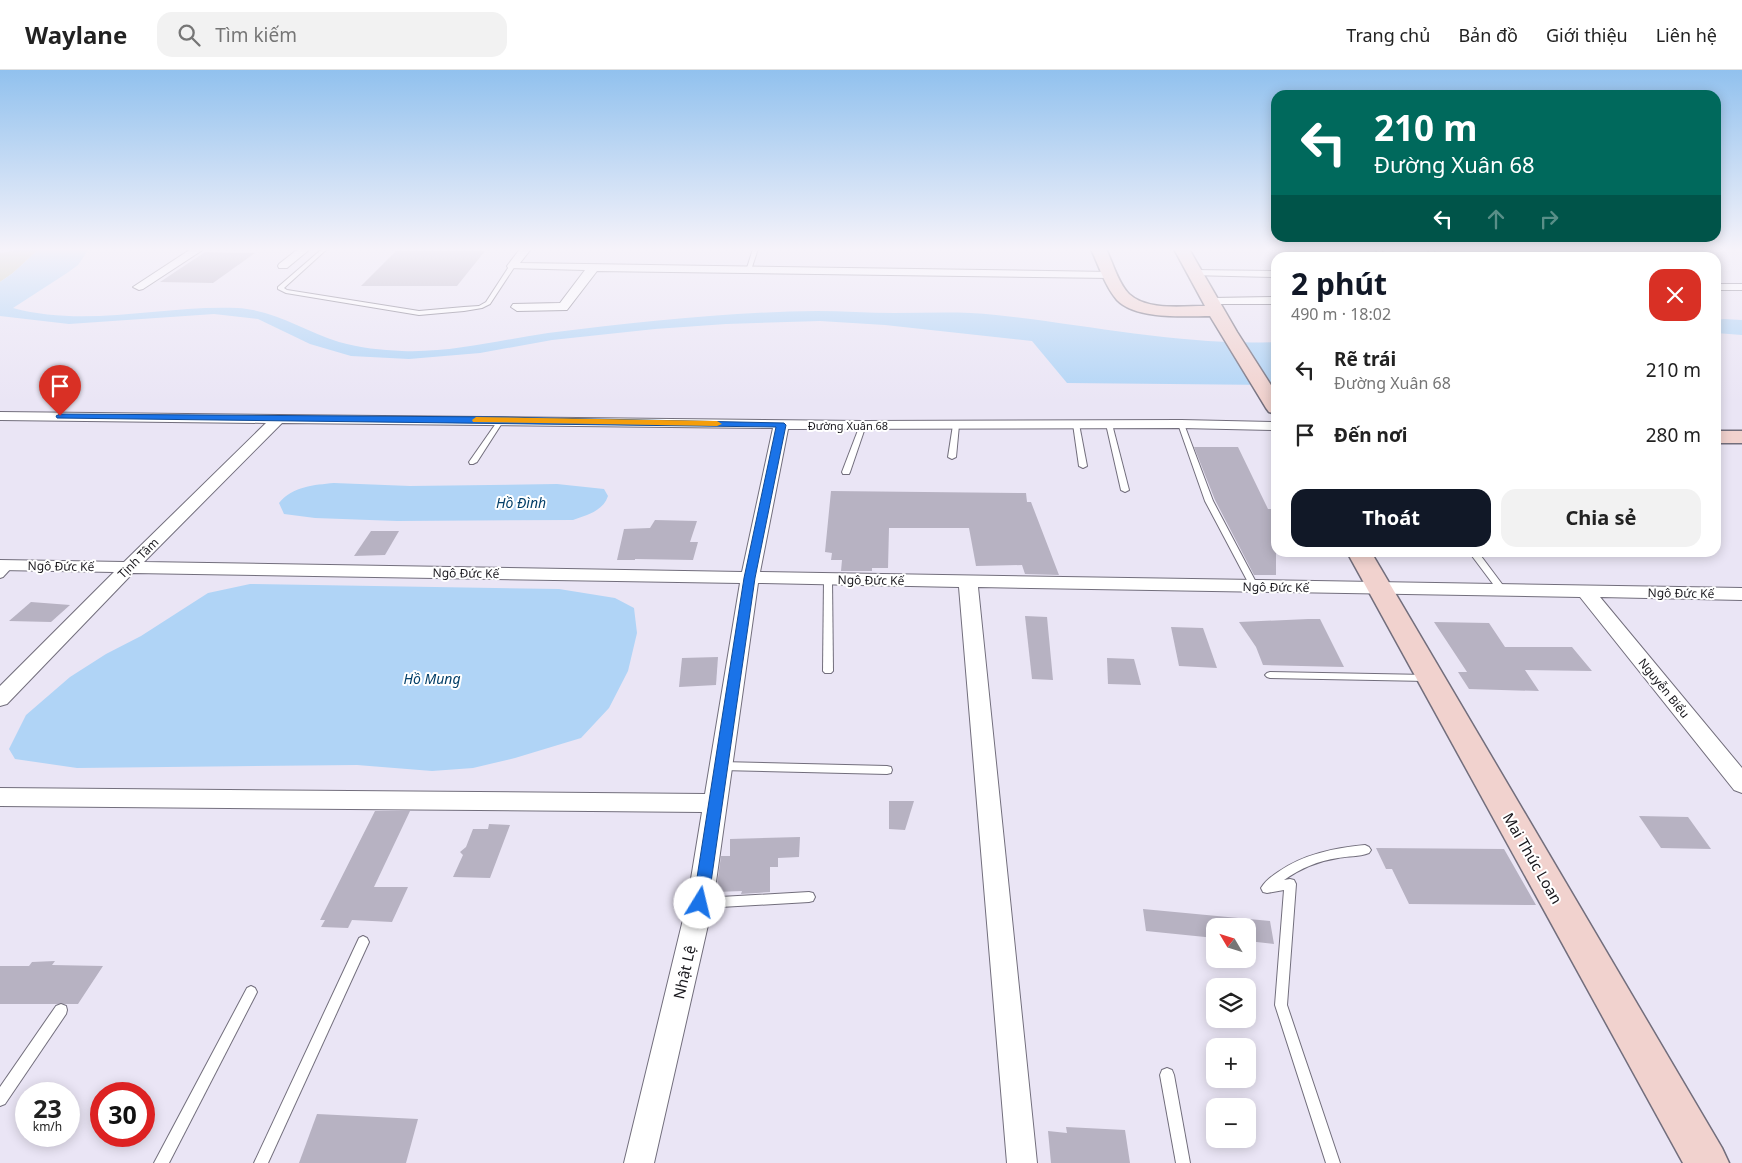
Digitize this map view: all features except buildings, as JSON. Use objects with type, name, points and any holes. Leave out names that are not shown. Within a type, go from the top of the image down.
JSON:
[{"type":"street","points":[[517,307],[563,307],[568,300]]},
{"type":"street","points":[[1130,300],[1137,305],[1164,309],[1271,301]]},
{"type":"street","points":[[1210,300],[1228,332],[1271,399]]},
{"type":"street","name":"Đường Xuân 68","points":[[0,416],[501,420],[781,425],[1181,424],[1271,426]]},
{"type":"street","name":"Tịnh Tâm","points":[[0,699],[279,418]]},
{"type":"street","name":"Nhật Lệ","points":[[639,1163],[700,903],[750,578],[781,425]]},
{"type":"street","points":[[1721,436],[1742,437]]},
{"type":"street","name":"Mai Thúc Loan","points":[[1362,557],[1706,1163]]},
{"type":"street","name":"Ngô Đức Kế","points":[[3,568],[128,568],[1742,594]]},
{"type":"street","points":[[968,581],[1022,1163]]},
{"type":"street","name":"Nguyễn Biểu","points":[[1586,592],[1742,784]]},
{"type":"street","points":[[0,797],[715,803]]},
{"type":"lane","points":[[338,300],[419,313],[480,307],[490,300]]},
{"type":"lane","points":[[473,462],[501,420]]},
{"type":"lane","points":[[1076,424],[1083,466]]},
{"type":"lane","points":[[1109,424],[1125,490]]},
{"type":"lane","points":[[1181,424],[1209,502],[1254,586]]},
{"type":"lane","points":[[846,472],[863,425]]},
{"type":"lane","points":[[952,457],[956,425]]},
{"type":"lane","points":[[1477,557],[1502,590]]},
{"type":"lane","points":[[828,579],[828,671]]},
{"type":"lane","points":[[1270,674],[1430,678]]},
{"type":"lane","points":[[721,766],[887,770]]},
{"type":"lane","points":[[1333,1163],[1281,1005],[1290,884],[1267,888],[1278,876],[1316,858],[1338,852],[1365,850]]},
{"type":"lane","points":[[700,903],[808,897]]},
{"type":"lane","points":[[261,1163],[363,942]]},
{"type":"lane","points":[[161,1163],[251,992]]},
{"type":"lane","points":[[0,1099],[61,1010]]},
{"type":"lane","points":[[1167,1075],[1183,1163]]},
{"type":"water","points":[[0,300],[25,300],[13,308],[41,314],[69,316],[237,308],[277,317],[347,344],[402,351],[421,351],[581,329],[750,313],[817,311],[983,314],[1171,338],[1206,341],[1271,342],[1271,385],[1067,383],[1032,341],[885,325],[820,321],[726,324],[655,329],[552,340],[480,353],[409,359],[351,356],[310,344],[258,319],[214,314],[69,324],[0,316]]},
{"type":"water","points":[[1721,319],[1742,320],[1742,335],[1721,333]]},
{"type":"water","name":"Hồ Đình","points":[[334,483],[410,486],[557,484],[604,489],[608,496],[598,509],[573,520],[397,521],[315,518],[284,514],[279,503],[291,493],[304,487]]},
{"type":"water","name":"Hồ Mung","points":[[250,584],[559,589],[615,598],[634,608],[637,633],[628,671],[609,708],[581,738],[515,758],[473,768],[432,771],[357,765],[77,768],[15,759],[9,749],[26,715],[70,677],[106,654],[141,636],[208,593]]},
{"type":"slow traffic","points":[[476,420],[717,424]]},
{"type":"route","points":[[60,416],[501,420],[781,425],[750,578],[700,903]]}]
